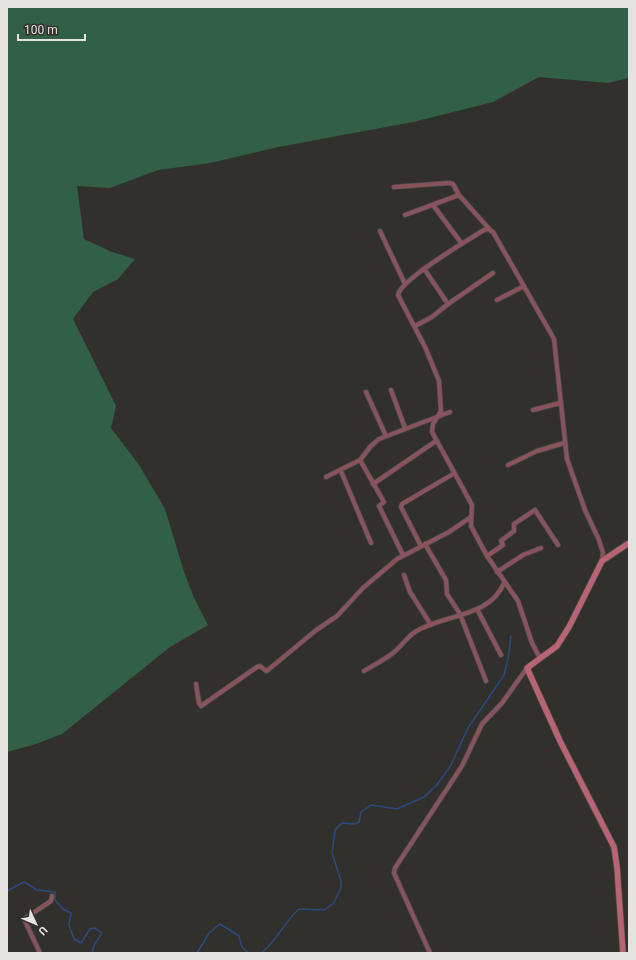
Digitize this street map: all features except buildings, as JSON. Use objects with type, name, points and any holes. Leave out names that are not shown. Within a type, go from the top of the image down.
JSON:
[{"type":"street","points":[[394,187],[449,183],[453,184],[459,195],[493,232],[524,286],[554,339],[564,443],[570,472],[599,540],[603,554],[602,561],[561,640],[549,654],[540,658],[528,668],[502,703],[482,724],[462,766],[394,868],[394,873],[430,953]]},
{"type":"street","points":[[405,214],[459,195]]},
{"type":"street","points":[[434,205],[462,244]]},
{"type":"street","points":[[493,232],[488,229],[484,230],[462,244],[404,284],[398,295],[433,362],[438,381],[442,409],[431,428],[436,441],[453,474],[472,505],[473,511],[471,526],[497,572],[518,601],[532,643],[540,658]]},
{"type":"street","points":[[380,230],[404,284]]},
{"type":"street","points":[[425,270],[448,304]]},
{"type":"street","points":[[415,326],[432,317],[493,273]]},
{"type":"street","points":[[497,300],[524,286]]},
{"type":"street","points":[[391,390],[406,428]]},
{"type":"street","points":[[366,392],[386,436]]},
{"type":"street","points":[[533,410],[560,403]]},
{"type":"street","points":[[326,477],[341,471],[360,460],[374,442],[406,428],[450,412]]},
{"type":"street","points":[[374,484],[436,441]]},
{"type":"street","points":[[508,465],[544,449],[564,443]]},
{"type":"street","points":[[360,460],[384,502],[379,506],[403,555]]},
{"type":"street","points":[[341,471],[371,543]]},
{"type":"street","points":[[453,474],[403,501],[402,507],[423,545],[446,580],[447,594],[460,614],[486,681]]},
{"type":"street","points":[[487,556],[503,545],[501,541],[514,531],[514,524],[535,510],[558,545]]},
{"type":"street","points":[[196,684],[199,703],[201,706],[257,667],[260,666],[266,671],[268,670],[315,631],[337,616],[363,588],[403,555],[449,532],[471,517]]},
{"type":"street","points":[[602,561],[629,544]]},
{"type":"street","points":[[497,572],[523,555],[541,548]]},
{"type":"street","points":[[404,575],[410,592],[431,625]]},
{"type":"street","points":[[364,671],[393,653],[415,632],[460,614],[477,609],[494,598],[504,582]]},
{"type":"street","points":[[477,609],[502,655]]},
{"type":"street","points":[[528,668],[560,741],[614,847],[616,855],[623,953]]},
{"type":"street","points":[[40,953],[24,919],[51,901],[52,896]]},
{"type":"green space","points":[[7,7],[629,7],[629,78],[608,83],[539,77],[493,102],[413,122],[278,147],[210,163],[158,170],[110,188],[77,186],[84,239],[112,252],[135,259],[118,279],[93,292],[73,319],[116,406],[111,428],[139,465],[165,509],[184,572],[194,598],[208,625],[170,647],[62,734],[36,744],[7,752]]},
{"type":"waterway","points":[[261,953],[272,943],[299,909],[324,910],[334,903],[341,887],[341,881],[332,853],[335,830],[342,823],[354,824],[359,822],[361,812],[371,805],[397,809],[424,797],[437,785],[451,765],[468,728],[504,675],[511,636]]},
{"type":"waterway","points":[[7,891],[24,882],[37,890],[55,892],[55,900],[63,909],[71,913],[69,925],[74,939],[81,943],[90,929],[95,928],[102,933],[94,945],[92,953]]},
{"type":"waterway","points":[[197,953],[209,933],[220,924],[239,936],[242,947],[248,953]]}]
